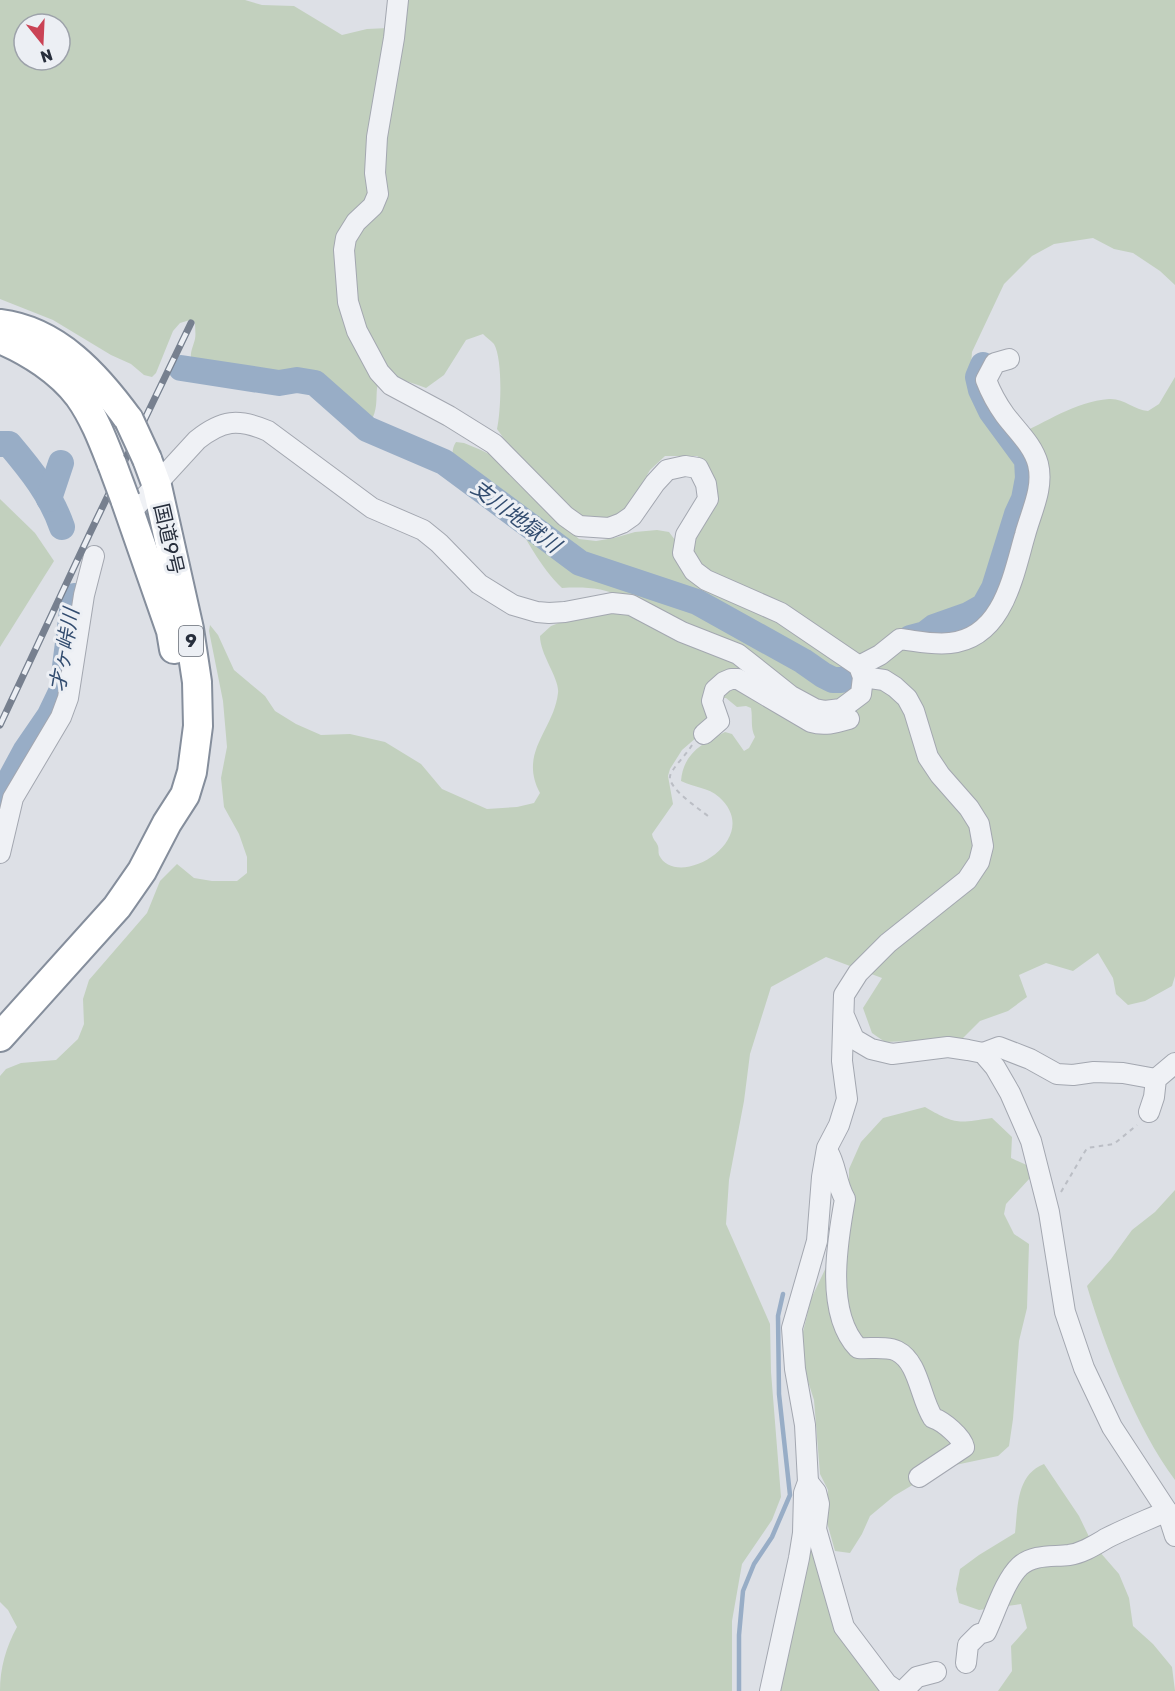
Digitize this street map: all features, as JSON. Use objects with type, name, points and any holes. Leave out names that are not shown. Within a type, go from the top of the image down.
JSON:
[{"type":"highway","name":"国道9号","points":[[0,324],[29,331],[73,356],[101,382],[129,420],[157,486],[189,629],[197,682],[198,726],[192,772],[185,795],[167,822],[142,871],[117,908],[0,1037]]},
{"type":"highway","name":"国道9号","points":[[0,339],[36,357],[79,396],[99,431],[128,506],[171,631],[182,690],[182,746],[176,790],[167,822]]},
{"type":"street","points":[[398,0],[394,38],[377,137],[375,173],[378,194],[373,206],[356,222],[346,238],[344,250],[348,302],[357,331],[379,372],[391,386],[449,416],[494,444],[565,516],[579,526],[609,528],[622,523],[632,516],[667,470],[685,466],[698,468],[706,483],[708,499],[686,535],[684,553],[694,571],[706,580],[781,613],[861,671],[895,687],[907,698],[914,711],[928,758],[969,808],[979,824],[983,846],[979,862],[967,880],[888,943],[858,973],[844,995],[842,1061],[847,1099],[827,1150],[822,1177],[817,1241],[792,1328],[795,1369],[805,1425],[808,1482],[804,1493],[799,1558],[770,1691]]},
{"type":"street","points":[[128,506],[157,486],[196,440],[206,432],[218,425],[231,422],[254,425],[268,431],[372,508],[423,530],[479,584],[513,605],[549,613],[612,603],[632,606],[682,632],[738,654],[791,696],[814,708],[825,711],[836,710],[846,706],[861,694],[861,671],[900,639],[927,643],[952,643],[964,639],[981,631],[994,618],[1002,605],[1010,587],[1036,498],[1040,475],[1032,448],[993,397],[986,380],[995,363],[1009,359]]},
{"type":"street","points":[[0,853],[13,798],[61,717],[64,708],[74,668],[84,595],[94,556]]},
{"type":"street","points":[[704,734],[719,721],[712,701],[715,690],[717,686],[731,679],[745,682],[804,718],[821,725],[836,723],[858,715],[862,710],[862,705],[856,699]]},
{"type":"street","points":[[844,1018],[854,1039],[871,1049],[892,1054],[948,1047],[983,1053],[999,1047],[1030,1059],[1057,1074],[1073,1075],[1094,1071],[1155,1079]]},
{"type":"street","points":[[983,1053],[995,1067],[1010,1093],[1031,1141],[1049,1212],[1065,1312],[1084,1368],[1112,1427],[1167,1511],[1175,1536]]},
{"type":"street","points":[[1149,1112],[1154,1097],[1155,1079],[1175,1063]]},
{"type":"street","points":[[827,1150],[832,1158],[839,1189],[845,1199],[836,1279],[843,1324],[858,1348],[896,1350],[909,1362],[927,1409],[933,1418],[941,1420],[963,1440],[964,1447],[919,1477]]},
{"type":"street","points":[[808,1482],[816,1492],[819,1504],[816,1529],[844,1628],[887,1684],[897,1691]]},
{"type":"street","points":[[966,1663],[968,1645],[979,1634],[986,1632],[1009,1581],[1018,1568],[1027,1561],[1048,1555],[1069,1555],[1084,1551],[1167,1511]]},
{"type":"street","points":[[903,1691],[917,1677],[936,1672]]},
{"type":"path","points":[[704,734],[690,747],[670,776],[673,786],[709,817]]},
{"type":"path","points":[[1049,1212],[1087,1148],[1114,1144],[1149,1112]]},
{"type":"green space","points":[[0,0],[245,0],[262,5],[294,6],[342,35],[367,29],[388,28],[404,0],[1175,0],[1175,285],[1160,271],[1133,253],[1114,249],[1093,238],[1054,244],[1032,256],[1004,284],[972,352],[970,378],[972,393],[1000,436],[1008,439],[1069,410],[1095,401],[1114,399],[1148,411],[1159,404],[1175,377],[1175,976],[1172,986],[1145,1001],[1128,1005],[1116,994],[1113,978],[1098,953],[1073,971],[1046,963],[1019,975],[1027,997],[1008,1011],[980,1021],[962,1039],[885,1042],[872,1033],[863,1008],[882,978],[826,957],[771,987],[750,1054],[744,1101],[729,1180],[726,1224],[770,1324],[771,1372],[781,1497],[772,1520],[742,1564],[732,1621],[732,1691],[0,1691],[4,1658],[17,1627],[8,1610],[0,1602],[0,1076],[6,1069],[21,1063],[56,1060],[78,1039],[84,1024],[83,999],[89,980],[147,913],[160,881],[177,864],[194,878],[212,881],[237,881],[247,873],[247,857],[239,834],[224,807],[221,778],[227,747],[223,701],[209,631],[210,625],[218,635],[234,670],[265,696],[275,711],[296,724],[321,735],[350,734],[385,742],[421,764],[442,789],[487,809],[517,807],[534,803],[540,793],[534,778],[535,753],[555,706],[558,693],[558,687],[543,651],[540,636],[551,626],[623,598],[601,590],[562,588],[543,566],[502,505],[457,466],[453,458],[456,442],[464,443],[495,457],[537,501],[579,539],[596,541],[635,532],[657,530],[669,532],[678,544],[714,483],[708,464],[697,456],[665,456],[650,470],[630,505],[617,518],[600,522],[582,518],[507,443],[497,429],[500,398],[499,362],[494,344],[483,334],[466,340],[444,375],[426,388],[403,380],[389,378],[381,381],[378,386],[374,415],[368,425],[361,422],[311,376],[277,378],[196,367],[191,357],[195,323],[190,320],[180,323],[173,331],[156,373],[152,377],[144,375],[131,364],[111,355],[53,320],[0,299]],"holes":[[[720,698],[726,698],[737,707],[751,708],[755,737],[749,748],[744,751],[732,734],[725,732],[709,740],[695,750],[685,764],[681,781],[710,791],[719,797],[731,813],[732,829],[725,844],[713,856],[698,864],[683,867],[669,865],[659,855],[658,846],[652,834],[673,804],[668,776],[670,769],[682,750],[697,737],[713,715]]]},
{"type":"green space","points":[[0,499],[35,533],[54,561],[0,647]]},
{"type":"green space","points":[[925,1107],[957,1121],[992,1118],[1012,1137],[1011,1158],[1031,1167],[1030,1178],[1006,1204],[1004,1214],[1014,1234],[1029,1244],[1027,1308],[1019,1341],[1009,1446],[998,1456],[941,1468],[894,1496],[870,1516],[850,1553],[835,1551],[826,1519],[828,1490],[820,1474],[814,1400],[805,1372],[801,1340],[811,1299],[830,1259],[849,1208],[849,1169],[861,1142],[883,1118]]},
{"type":"green space","points":[[1175,1190],[1175,1480],[1161,1460],[1135,1412],[1103,1335],[1087,1286],[1132,1230],[1155,1212]]},
{"type":"green space","points":[[1044,1464],[1079,1516],[1092,1543],[1119,1574],[1129,1598],[1133,1626],[1153,1644],[1172,1667],[1175,1691],[998,1691],[1012,1671],[1011,1646],[1027,1628],[1021,1604],[979,1610],[959,1603],[956,1589],[960,1569],[1015,1533],[1018,1503],[1023,1484],[1035,1469]]},
{"type":"green space","points":[[806,1505],[825,1580],[887,1691],[777,1691]]},
{"type":"waterway","name":"支川地獄川","points":[[910,638],[925,634],[934,627],[968,615],[984,606],[994,588],[1017,514],[1024,499],[1028,478],[1027,460],[991,411],[981,390],[978,377],[983,365]]},
{"type":"waterway","name":"支川地獄川","points":[[181,368],[279,383],[297,380],[315,383],[367,429],[444,462],[580,563],[697,602],[833,680],[852,677]]},
{"type":"waterway","name":"才ヶ峠川","points":[[0,444],[9,444],[33,473],[52,504],[62,527]]},
{"type":"waterway","name":"支川地獄川","points":[[49,499],[61,463]]},
{"type":"waterway","name":"才ヶ峠川","points":[[0,798],[26,750],[50,715],[62,690],[74,596]]},
{"type":"waterway","points":[[739,1691],[739,1635],[743,1591],[754,1564],[772,1537],[790,1495],[779,1394],[778,1316],[783,1294]]},
{"type":"railway","points":[[0,725],[191,323]]}]
